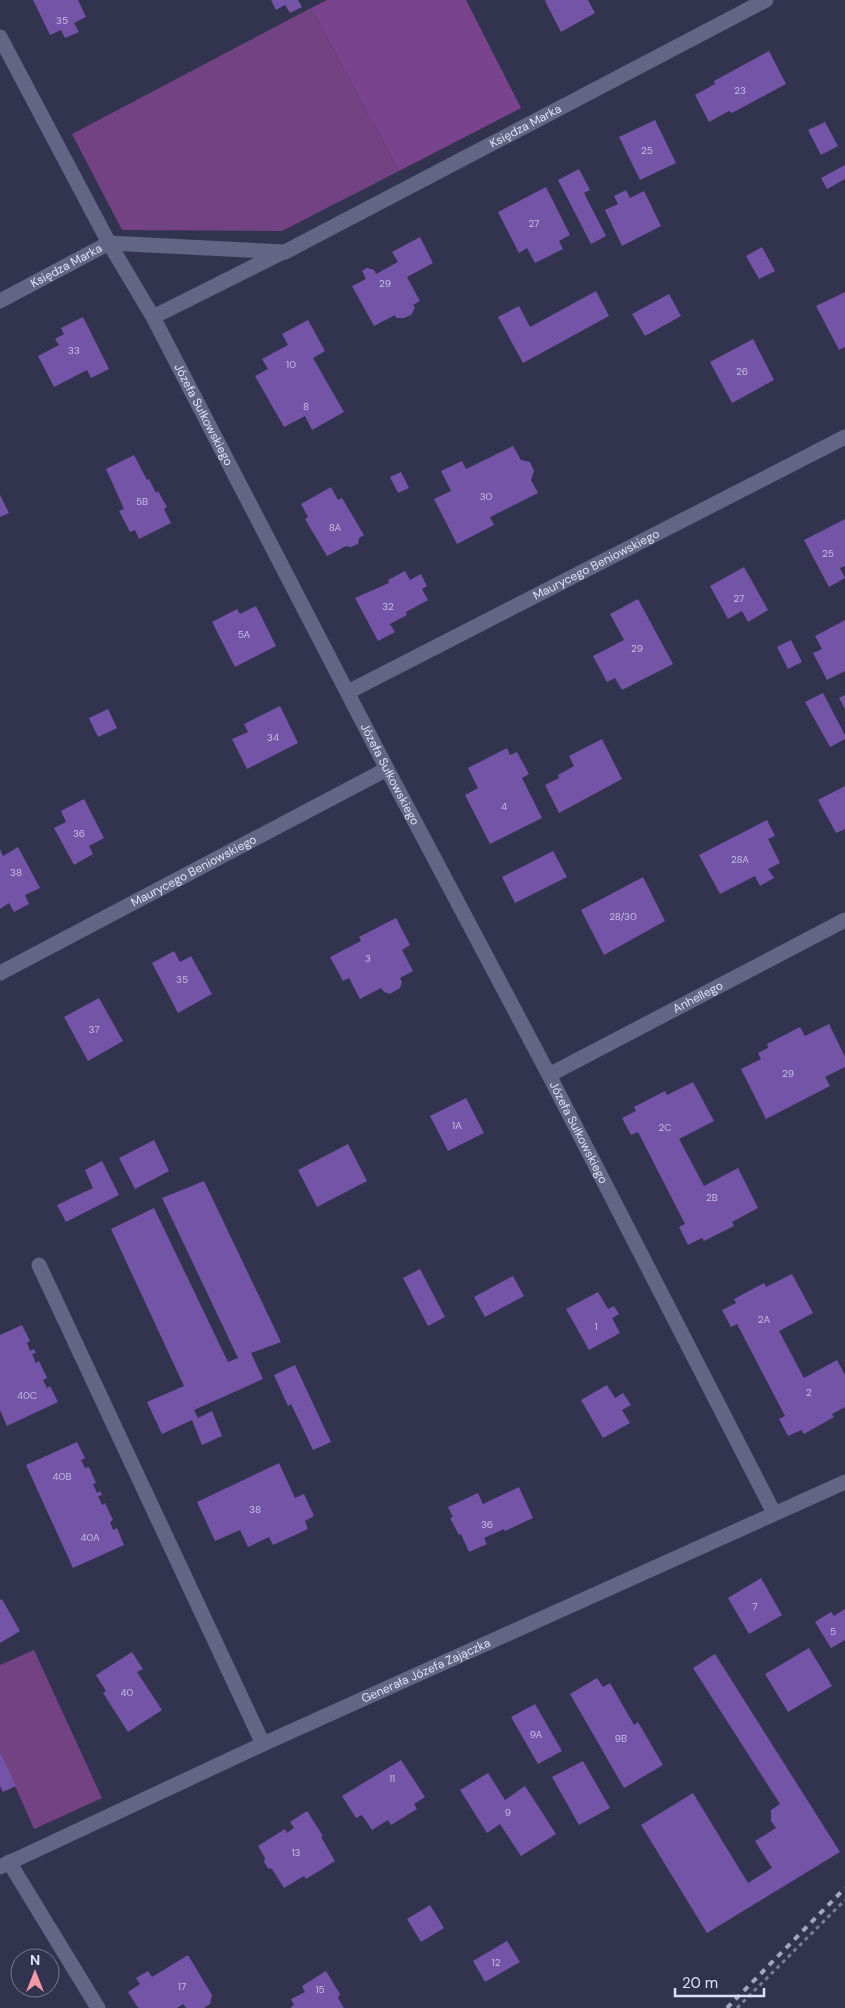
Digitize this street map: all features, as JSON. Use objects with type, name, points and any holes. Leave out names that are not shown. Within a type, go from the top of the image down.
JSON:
[{"type":"street","name":"Księdza Marka","points":[[153,318],[285,252],[766,0]]},
{"type":"street","name":"Józefa Sułkowskiego","points":[[0,37],[109,243],[153,318],[387,769],[549,1075],[774,1513]]},
{"type":"street","name":"Księdza Marka","points":[[0,302],[109,243],[285,252]]},
{"type":"street","name":"Maurycego Beniowskiego","points":[[348,692],[845,437]]},
{"type":"street","name":"Maurycego Beniowskiego","points":[[0,973],[387,769]]},
{"type":"street","name":"Anhellego","points":[[549,1075],[845,920]]},
{"type":"street","points":[[39,1265],[263,1744]]},
{"type":"street","name":"Generała Józefa Zajączka","points":[[98,2008],[4,1864],[263,1744],[845,1482]]},
{"type":"path","points":[[737,2008],[845,1900]]},
{"type":"shaded area","points":[[327,0],[466,0],[521,108],[399,171],[311,8]]},
{"type":"shaded area","points":[[311,8],[399,171],[282,231],[122,230],[72,134]]},
{"type":"shaded area","points":[[34,1650],[102,1798],[34,1829],[0,1752],[0,1665]]},
{"type":"building","points":[[33,0],[78,0],[86,17],[74,23],[79,32],[65,38],[61,30],[50,35]]},
{"type":"building","points":[[271,0],[298,0],[302,7],[290,13],[285,5],[276,10]]},
{"type":"building","points":[[546,0],[588,0],[595,13],[561,32]]},
{"type":"building","points":[[769,51],[786,84],[732,113],[729,111],[709,122],[695,95],[715,84],[714,81]]},
{"type":"building","points":[[655,120],[676,163],[640,180],[619,137]]},
{"type":"building","points":[[825,122],[838,146],[821,155],[808,130]]},
{"type":"building","points":[[845,165],[845,179],[827,189],[821,178]]},
{"type":"building","points":[[579,169],[590,190],[584,193],[606,236],[591,244],[558,180]]},
{"type":"building","points":[[546,187],[570,235],[559,241],[563,249],[535,263],[527,248],[519,253],[498,212]]},
{"type":"building","points":[[626,190],[630,198],[644,191],[661,226],[622,246],[605,210],[618,204],[614,196]]},
{"type":"building","points":[[420,237],[433,263],[407,277],[420,301],[413,305],[415,308],[411,315],[404,318],[396,318],[395,315],[374,326],[352,286],[366,279],[362,271],[367,268],[374,270],[376,274],[398,262],[392,252]]},
{"type":"building","points":[[762,247],[775,271],[759,279],[746,256]]},
{"type":"building","points":[[596,291],[609,316],[523,363],[498,317],[519,306],[530,327]]},
{"type":"building","points":[[845,292],[845,347],[839,350],[816,306]]},
{"type":"building","points":[[669,294],[681,316],[645,336],[632,314]]},
{"type":"building","points":[[83,317],[109,369],[91,378],[87,370],[54,387],[38,356],[59,345],[55,339],[64,334],[61,328]]},
{"type":"building","points":[[308,320],[325,351],[313,358],[344,412],[312,430],[305,416],[284,427],[255,376],[268,369],[262,359],[288,345],[282,334]]},
{"type":"building","points":[[753,339],[774,380],[732,403],[710,362]]},
{"type":"building","points":[[513,446],[521,460],[530,462],[534,471],[531,480],[538,493],[490,517],[494,525],[457,544],[434,499],[451,491],[441,471],[462,461],[466,469]]},
{"type":"building","points":[[134,455],[147,480],[149,479],[156,493],[158,491],[167,507],[164,509],[171,523],[139,539],[135,530],[130,532],[119,511],[124,509],[106,469]]},
{"type":"building","points":[[401,472],[409,488],[398,493],[390,477]]},
{"type":"building","points":[[331,487],[338,500],[342,498],[364,535],[359,538],[358,544],[351,547],[346,546],[327,556],[305,519],[308,517],[301,504]]},
{"type":"building","points":[[0,495],[9,513],[0,517]]},
{"type":"building","points":[[845,519],[845,566],[840,568],[845,578],[829,587],[804,540]]},
{"type":"building","points":[[744,567],[768,610],[748,622],[742,611],[728,619],[710,586]]},
{"type":"building","points":[[405,571],[410,580],[421,574],[427,586],[422,589],[428,600],[406,612],[407,615],[390,624],[395,632],[378,641],[355,598],[389,583],[388,580]]},
{"type":"building","points":[[638,599],[673,664],[622,690],[615,678],[607,682],[593,656],[624,640],[610,614]]},
{"type":"building","points":[[256,606],[276,646],[235,667],[212,622],[237,609],[240,614]]},
{"type":"building","points":[[845,620],[845,671],[827,680],[813,653],[822,649],[815,636]]},
{"type":"building","points":[[791,640],[802,662],[788,669],[777,647]]},
{"type":"building","points":[[823,693],[845,735],[845,739],[830,747],[805,702]]},
{"type":"building","points":[[845,695],[845,709],[839,698]]},
{"type":"building","points":[[280,706],[298,743],[247,769],[232,739],[248,732],[244,724]]},
{"type":"building","points":[[108,709],[117,728],[98,737],[89,718]]},
{"type":"building","points":[[602,739],[622,779],[559,813],[545,785],[559,778],[558,775],[574,766],[569,756]]},
{"type":"building","points":[[507,748],[510,755],[517,752],[529,774],[522,778],[542,818],[490,844],[465,795],[478,788],[468,768]]},
{"type":"building","points":[[845,786],[845,829],[836,833],[818,800]]},
{"type":"building","points":[[84,799],[104,838],[89,846],[93,854],[74,865],[54,828],[66,822],[61,811]]},
{"type":"building","points":[[767,820],[775,836],[768,839],[780,863],[768,869],[774,878],[760,886],[755,876],[720,894],[699,855]]},
{"type":"building","points":[[18,847],[40,888],[25,895],[29,904],[14,912],[9,903],[0,909],[0,849],[3,856]]},
{"type":"building","points":[[553,851],[567,877],[515,903],[502,877]]},
{"type":"building","points":[[643,877],[665,921],[604,955],[581,910]]},
{"type":"building","points":[[396,918],[410,945],[402,950],[413,971],[400,978],[402,982],[400,988],[390,994],[384,992],[381,988],[360,999],[349,978],[343,981],[330,957],[361,941],[359,937]]},
{"type":"building","points":[[174,951],[180,962],[191,956],[212,994],[178,1013],[152,963]]},
{"type":"building","points":[[99,998],[123,1041],[88,1061],[64,1017]]},
{"type":"building","points":[[829,1024],[845,1057],[845,1067],[825,1077],[830,1086],[766,1119],[741,1069],[761,1059],[758,1053],[768,1048],[767,1044],[800,1027],[805,1036]]},
{"type":"building","points":[[693,1082],[714,1121],[679,1139],[704,1186],[738,1168],[758,1208],[732,1222],[734,1226],[704,1241],[702,1238],[688,1245],[679,1227],[685,1224],[638,1132],[631,1135],[622,1118],[636,1111],[634,1107],[665,1091],[667,1095]]},
{"type":"building","points":[[466,1098],[484,1133],[448,1151],[430,1116]]},
{"type":"building","points":[[154,1140],[169,1171],[135,1189],[119,1158]]},
{"type":"building","points":[[348,1144],[367,1181],[317,1207],[298,1170]]},
{"type":"building","points":[[102,1161],[119,1195],[66,1222],[57,1205],[93,1188],[85,1170]]},
{"type":"building","points":[[204,1181],[281,1342],[251,1353],[263,1379],[194,1410],[198,1418],[212,1411],[222,1436],[202,1445],[192,1420],[162,1434],[147,1402],[184,1386],[111,1229],[154,1208],[228,1362],[238,1358],[162,1198]]},
{"type":"building","points":[[420,1269],[445,1317],[428,1326],[403,1278]]},
{"type":"building","points":[[792,1274],[813,1313],[779,1331],[804,1378],[837,1360],[845,1375],[845,1407],[832,1414],[834,1417],[804,1434],[801,1430],[788,1436],[779,1419],[785,1416],[737,1324],[731,1327],[722,1310],[736,1303],[734,1299],[764,1283],[766,1287]]},
{"type":"building","points":[[513,1276],[524,1296],[485,1317],[474,1297]]},
{"type":"building","points":[[598,1292],[608,1309],[614,1306],[619,1314],[612,1318],[620,1333],[589,1350],[566,1309]]},
{"type":"building","points":[[22,1325],[30,1341],[27,1343],[30,1351],[34,1349],[36,1353],[32,1354],[36,1363],[39,1361],[47,1378],[43,1380],[47,1388],[50,1386],[58,1402],[7,1426],[0,1410],[0,1335]]},
{"type":"building","points":[[295,1365],[331,1442],[313,1450],[291,1404],[288,1406],[274,1375]]},
{"type":"building","points":[[607,1385],[615,1398],[623,1393],[631,1405],[622,1410],[630,1423],[603,1438],[581,1400]]},
{"type":"building","points":[[77,1442],[85,1458],[81,1460],[85,1468],[89,1467],[96,1483],[93,1484],[97,1493],[100,1491],[102,1495],[98,1496],[102,1505],[105,1503],[113,1520],[110,1522],[113,1530],[117,1528],[124,1545],[73,1568],[26,1465]]},
{"type":"building","points":[[279,1463],[295,1498],[304,1494],[314,1516],[305,1521],[308,1529],[273,1545],[269,1537],[248,1547],[240,1530],[215,1541],[197,1502]]},
{"type":"building","points":[[519,1487],[533,1518],[484,1538],[487,1544],[469,1552],[461,1534],[459,1535],[450,1518],[453,1517],[448,1507],[478,1493],[483,1504]]},
{"type":"building","points":[[761,1578],[782,1615],[749,1634],[728,1598]]},
{"type":"building","points":[[2,1599],[20,1631],[0,1643],[0,1600]]},
{"type":"building","points":[[845,1609],[845,1640],[831,1648],[815,1622],[831,1612],[834,1616]]},
{"type":"building","points":[[809,1648],[832,1686],[788,1712],[765,1674]]},
{"type":"building","points":[[132,1652],[143,1669],[137,1672],[162,1710],[128,1732],[103,1693],[106,1691],[96,1675]]},
{"type":"building","points":[[715,1654],[840,1852],[707,1933],[641,1825],[693,1793],[748,1883],[772,1868],[755,1841],[776,1828],[771,1821],[771,1810],[780,1804],[693,1668]]},
{"type":"building","points":[[597,1678],[603,1687],[610,1683],[634,1725],[638,1722],[663,1765],[624,1788],[570,1694]]},
{"type":"building","points":[[535,1704],[562,1751],[538,1764],[511,1717]]},
{"type":"building","points":[[0,1752],[16,1786],[3,1792],[0,1786]]},
{"type":"building","points":[[401,1760],[425,1797],[414,1804],[417,1809],[391,1825],[388,1820],[372,1830],[362,1815],[356,1818],[342,1796]]},
{"type":"building","points":[[583,1761],[610,1808],[579,1825],[552,1777]]},
{"type":"building","points":[[488,1773],[505,1800],[525,1786],[556,1834],[521,1856],[500,1824],[487,1833],[460,1790]]},
{"type":"building","points":[[307,1811],[323,1836],[321,1837],[335,1861],[306,1879],[304,1876],[284,1888],[272,1869],[268,1868],[264,1862],[265,1858],[258,1846],[285,1829],[287,1833],[294,1828],[290,1822]]},
{"type":"building","points":[[430,1905],[444,1928],[421,1942],[407,1919]]},
{"type":"building","points":[[507,1941],[520,1962],[485,1982],[473,1961]]},
{"type":"building","points":[[188,1955],[212,1995],[210,2004],[204,2008],[186,2008],[183,2004],[177,2008],[138,2008],[128,1992],[140,1984],[136,1978],[148,1971],[152,1977]]},
{"type":"building","points":[[326,1971],[340,1994],[338,1998],[344,2008],[290,2008],[294,2005],[291,1999],[305,1992],[302,1986]]},
{"type":"railway","points":[[727,2008],[845,1888]]}]
